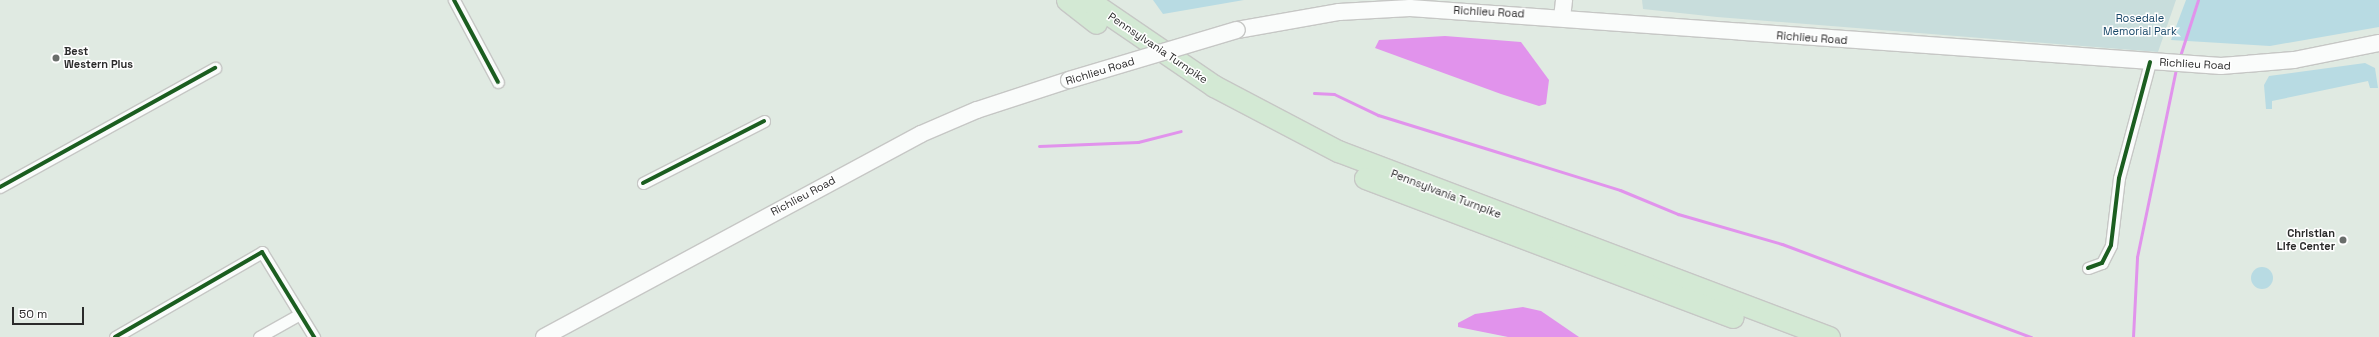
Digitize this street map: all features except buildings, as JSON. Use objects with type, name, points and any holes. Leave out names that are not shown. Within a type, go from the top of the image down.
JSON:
[{"type":"highway","name":"Pennsylvania Turnpike","points":[[1067,0],[1130,48],[1202,95],[1326,160],[1406,195],[1788,337]]},
{"type":"highway","name":"Pennsylvania Turnpike","points":[[1088,0],[1214,86],[1338,151],[1829,337]]},
{"type":"main road","points":[[1562,17],[1564,0]]},
{"type":"main road","name":"Richlieu Road","points":[[544,337],[921,134],[977,110],[1069,80],[1237,30],[1293,18],[1374,8],[1562,17],[2150,62],[2258,65],[2379,43]]},
{"type":"street","points":[[454,0],[498,82]]},
{"type":"street","points":[[2088,268],[2102,263],[2111,245],[2119,178],[2150,62]]},
{"type":"street","points":[[0,187],[215,68]]},
{"type":"street","points":[[643,183],[764,121]]},
{"type":"street","points":[[115,337],[262,252],[314,337]]},
{"type":"street","points":[[259,337],[300,314]]},
{"type":"shaded area","points":[[1153,0],[1244,0],[1163,14]]},
{"type":"shaded area","points":[[2186,0],[2379,0],[2379,27],[2270,46],[2171,40]]},
{"type":"shaded area","points":[[1445,36],[1521,42],[1549,80],[1546,104],[1539,106],[1501,94],[1375,48],[1379,40]]},
{"type":"shaded area","points":[[2365,63],[2375,68],[2378,88],[2370,88],[2368,81],[2272,101],[2272,109],[2266,109],[2264,85],[2269,76]]},
{"type":"shaded area","points":[[2262,267],[2270,270],[2273,278],[2270,286],[2262,289],[2254,286],[2251,278],[2254,270]]},
{"type":"shaded area","points":[[1523,307],[1541,311],[1579,337],[1508,337],[1458,327],[1458,323],[1475,314]]},
{"type":"green space","name":"Rosedale Memorial Park","points":[[1642,0],[2176,0],[2158,52],[1717,17],[1643,9]]},
{"type":"waterway","points":[[2180,56],[2198,0]]},
{"type":"waterway","points":[[2133,337],[2137,257],[2176,69]]},
{"type":"waterway","points":[[1314,93],[1334,94],[1378,115],[1620,190],[1678,214],[1782,244],[2031,337]]},
{"type":"waterway","points":[[1039,146],[1138,142],[1181,131]]},
{"type":"cycle path","points":[[454,0],[498,82]]},
{"type":"cycle path","points":[[2088,268],[2102,263],[2111,245],[2119,178],[2150,62]]},
{"type":"cycle path","points":[[0,187],[215,68]]},
{"type":"cycle path","points":[[643,183],[764,121]]},
{"type":"cycle path","points":[[115,337],[262,252],[314,337]]},
{"type":"place","name":"Best Western Plus","points":[[56,58]]},
{"type":"place","name":"Christian Life Center","points":[[2343,240]]}]
